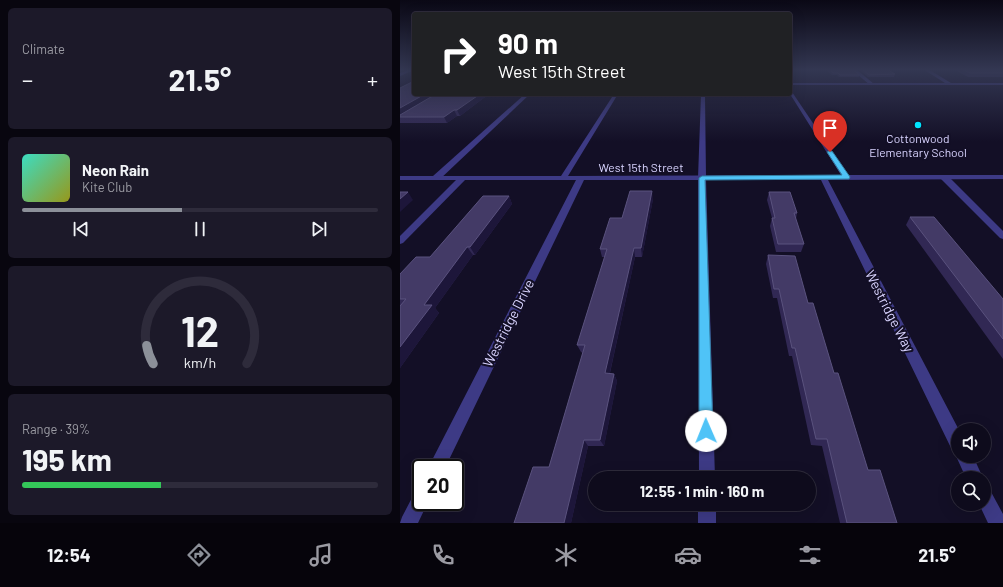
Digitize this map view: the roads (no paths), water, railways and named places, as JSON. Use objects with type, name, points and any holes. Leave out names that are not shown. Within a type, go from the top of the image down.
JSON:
[{"type":"street","points":[[792,93],[846,177]]},
{"type":"street","points":[[436,178],[526,96]]},
{"type":"street","points":[[563,178],[615,96]]},
{"type":"street","points":[[703,96],[702,178],[706,471]]},
{"type":"street","name":"Westridge Way","points":[[823,177],[951,430]]},
{"type":"street","points":[[944,177],[1003,236]]},
{"type":"street","name":"West 15th Street","points":[[400,178],[1003,177]]},
{"type":"street","points":[[400,241],[463,178]]},
{"type":"street","name":"Westridge Drive","points":[[440,459],[581,178]]},
{"type":"street","points":[[991,510],[998,523]]},
{"type":"street","points":[[408,523],[414,511]]},
{"type":"street","points":[[707,511],[707,523]]},
{"type":"place","name":"Cottonwood Elementary School","points":[[918,125]]}]
